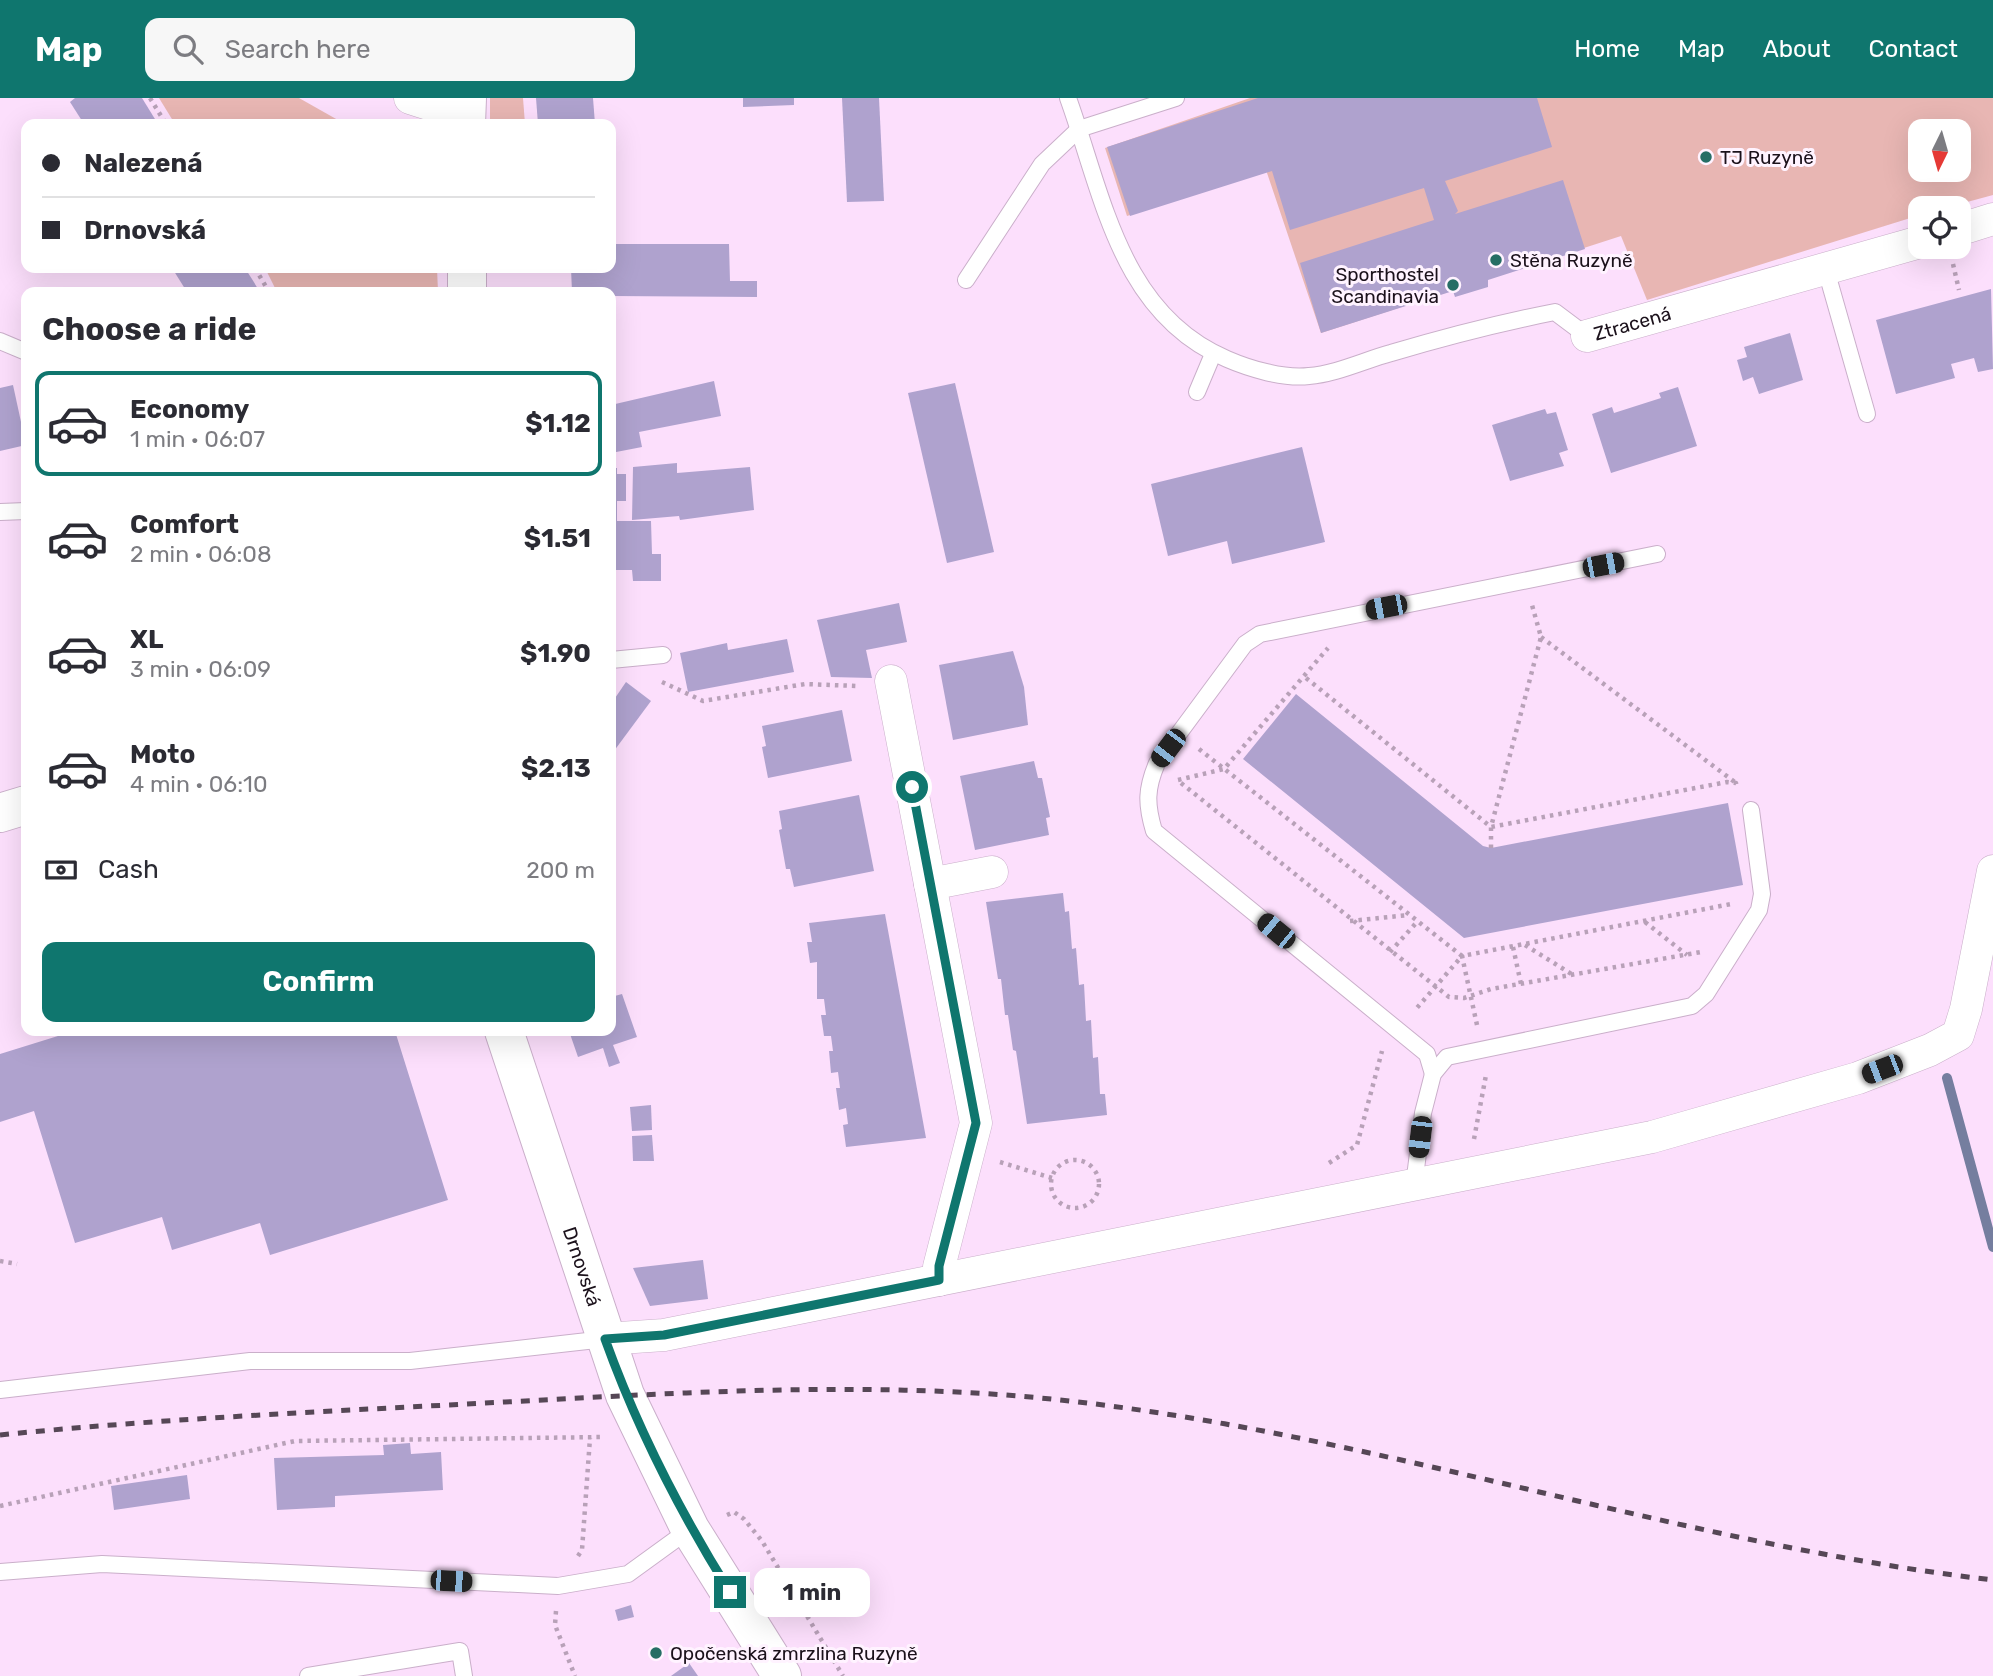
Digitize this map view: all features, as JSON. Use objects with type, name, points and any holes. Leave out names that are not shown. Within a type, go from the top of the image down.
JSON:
[{"type":"main road","points":[[0,813],[21,807]]},
{"type":"main road","name":"Drnovská","points":[[506,1036],[625,1395],[691,1529],[782,1676]]},
{"type":"street","points":[[410,98],[466,113]]},
{"type":"street","points":[[1971,233],[1993,219]]},
{"type":"street","name":"Ztracená","points":[[1587,336],[1908,246]]},
{"type":"street","points":[[892,686],[976,1123],[939,1266],[939,1280]]},
{"type":"street","points":[[605,1339],[664,1335],[1652,1137],[1858,1078],[1930,1050],[1958,1035],[1966,1009],[1993,871]]},
{"type":"street","points":[[930,884],[992,872]]},
{"type":"lane","points":[[1068,98],[1105,217],[1121,253],[1157,308],[1182,334],[1213,354],[1196,392]]},
{"type":"lane","points":[[965,280],[1042,164],[1079,129],[1175,98]]},
{"type":"lane","points":[[1826,270],[1867,414]]},
{"type":"lane","name":"Ztracená","points":[[1213,354],[1245,367],[1309,376],[1488,325],[1555,312],[1587,336]]},
{"type":"lane","points":[[0,341],[21,350]]},
{"type":"lane","points":[[0,512],[21,511]]},
{"type":"lane","points":[[1433,1074],[1427,1054],[1154,831],[1147,807],[1147,785],[1157,763],[1245,644],[1260,634],[1657,554]]},
{"type":"lane","points":[[616,659],[663,655]]},
{"type":"lane","points":[[1414,1185],[1423,1113],[1433,1074],[1447,1057],[1692,1006],[1706,994],[1759,910],[1762,894],[1751,810]]},
{"type":"lane","points":[[0,1390],[250,1361],[410,1361],[605,1339]]},
{"type":"lane","points":[[0,1572],[102,1564],[558,1586],[628,1574],[691,1529]]},
{"type":"lane","points":[[308,1676],[460,1651],[464,1676]]},
{"type":"path","points":[[150,98],[163,119]]},
{"type":"path","points":[[1956,259],[1959,290]]},
{"type":"path","points":[[1491,848],[1491,827],[1541,637],[1531,601]]},
{"type":"path","points":[[1541,637],[1736,783],[1740,800],[1751,810]]},
{"type":"path","points":[[1180,782],[1224,769],[1306,678],[1336,638]]},
{"type":"path","points":[[616,659],[685,695],[703,701],[805,684],[892,686]]},
{"type":"path","points":[[1306,678],[1491,827],[1736,783]]},
{"type":"path","points":[[1179,734],[1462,956]]},
{"type":"path","points":[[1157,763],[1435,988],[1456,998],[1736,946]]},
{"type":"path","points":[[1318,1166],[1330,1163],[1357,1145],[1382,1048],[1462,956],[1736,903],[1762,894]]},
{"type":"path","points":[[1353,921],[1410,915]]},
{"type":"path","points":[[1644,921],[1688,955]]},
{"type":"path","points":[[1390,951],[1417,922]]},
{"type":"path","points":[[1525,944],[1573,975]]},
{"type":"path","points":[[1513,947],[1521,984]]},
{"type":"path","points":[[988,1159],[1052,1178]]},
{"type":"path","points":[[1077,1161],[1092,1167],[1096,1174],[1098,1190],[1091,1203],[1069,1207],[1062,1205],[1053,1193],[1052,1178],[1062,1165],[1077,1161]]},
{"type":"path","points":[[0,1261],[18,1264]]},
{"type":"path","points":[[0,1506],[295,1441],[608,1436]]},
{"type":"path","points":[[575,1676],[555,1625],[558,1586],[582,1550],[590,1438]]},
{"type":"path","points":[[691,1529],[734,1512],[744,1518],[762,1541],[843,1676]]},
{"type":"shaded area","points":[[159,98],[299,98],[336,119],[172,119]]},
{"type":"shaded area","points":[[490,98],[523,98],[525,119],[490,119]]},
{"type":"shaded area","points":[[1250,98],[1993,98],[1993,195],[1971,201],[1971,196],[1908,196],[1908,219],[1647,300],[1621,236],[1321,333],[1266,170],[1127,216],[1105,148]]},
{"type":"shaded area","points":[[268,273],[437,273],[438,287],[274,287]]},
{"type":"building","points":[[75,98],[142,98],[155,119],[81,119],[70,102]]},
{"type":"building","points":[[536,98],[593,98],[595,119],[538,119]]},
{"type":"building","points":[[743,98],[794,98],[794,105],[743,107]]},
{"type":"building","points":[[842,98],[879,98],[884,201],[847,202]]},
{"type":"building","points":[[1258,98],[1537,98],[1552,147],[1445,181],[1458,211],[1455,214],[1563,180],[1585,249],[1488,280],[1488,287],[1455,297],[1453,291],[1321,333],[1300,263],[1434,220],[1424,188],[1290,230],[1272,171],[1130,216],[1107,147]]},
{"type":"building","points":[[616,244],[729,244],[730,281],[757,281],[757,297],[616,296],[616,287],[572,287],[571,273],[616,273]]},
{"type":"building","points":[[175,273],[248,273],[257,287],[184,287]]},
{"type":"building","points":[[1991,289],[1993,369],[1978,372],[1974,358],[1951,364],[1955,378],[1896,394],[1876,320]]},
{"type":"building","points":[[1790,333],[1803,380],[1759,394],[1753,377],[1743,381],[1737,360],[1747,357],[1744,347]]},
{"type":"building","points":[[714,381],[721,416],[639,432],[642,447],[616,452],[616,404]]},
{"type":"building","points":[[955,383],[994,552],[947,563],[908,393]]},
{"type":"building","points":[[13,385],[21,422],[21,446],[0,451],[0,388]]},
{"type":"building","points":[[1678,387],[1697,446],[1611,473],[1592,414],[1612,407],[1614,413],[1661,398],[1659,393]]},
{"type":"building","points":[[1545,409],[1547,414],[1556,412],[1568,450],[1559,453],[1564,466],[1510,481],[1492,425]]},
{"type":"building","points":[[1302,447],[1325,542],[1232,564],[1227,541],[1168,556],[1151,484]]},
{"type":"building","points":[[677,463],[677,473],[750,467],[754,510],[680,520],[679,516],[632,520],[633,467]]},
{"type":"building","points":[[616,468],[617,474],[626,474],[626,501],[617,501],[617,521],[651,521],[652,554],[661,554],[661,581],[633,581],[632,570],[616,570]]},
{"type":"building","points":[[899,603],[907,642],[866,650],[872,678],[831,677],[817,620]]},
{"type":"building","points":[[787,639],[794,672],[688,692],[680,653],[727,643],[728,650]]},
{"type":"building","points":[[1013,651],[1024,687],[1028,725],[953,740],[939,665]]},
{"type":"building","points":[[626,682],[651,701],[616,748],[616,697]]},
{"type":"building","points":[[1296,694],[1483,846],[1491,848],[1728,803],[1743,885],[1464,938],[1243,759]]},
{"type":"building","points":[[842,710],[852,761],[768,778],[762,747],[766,746],[762,726]]},
{"type":"building","points":[[1034,761],[1038,778],[1042,778],[1050,817],[1046,818],[1049,835],[975,850],[960,776]]},
{"type":"building","points":[[859,795],[874,871],[794,887],[790,869],[786,869],[779,830],[782,829],[779,811]]},
{"type":"building","points":[[1063,893],[1065,912],[1069,911],[1072,949],[1076,948],[1079,985],[1084,984],[1086,1021],[1091,1020],[1093,1058],[1098,1057],[1100,1094],[1105,1094],[1107,1115],[1027,1124],[1016,1051],[1013,1050],[1008,1015],[1005,1015],[986,902]]},
{"type":"building","points":[[885,914],[926,1138],[846,1147],[843,1125],[848,1124],[846,1108],[839,1110],[836,1088],[840,1088],[838,1072],[831,1073],[831,1036],[824,1036],[821,1015],[826,1015],[824,999],[817,999],[817,962],[810,963],[807,942],[812,942],[809,923]]},
{"type":"building","points":[[622,994],[637,1037],[613,1045],[620,1063],[609,1067],[603,1048],[578,1057],[571,1036],[616,1036],[616,996]]},
{"type":"building","points":[[58,1036],[397,1036],[448,1200],[270,1255],[260,1223],[172,1250],[162,1217],[75,1243],[34,1111],[0,1122],[0,1054]]},
{"type":"building","points":[[651,1105],[652,1130],[632,1131],[630,1107]]},
{"type":"building","points":[[652,1135],[654,1161],[633,1161],[632,1136]]},
{"type":"building","points":[[703,1260],[708,1299],[650,1306],[633,1268]]},
{"type":"building","points":[[410,1443],[411,1454],[441,1452],[443,1490],[335,1496],[335,1507],[277,1510],[274,1458],[384,1455],[383,1445]]},
{"type":"building","points":[[187,1475],[190,1499],[114,1510],[111,1486]]},
{"type":"building","points":[[631,1605],[634,1617],[618,1621],[615,1610]]},
{"type":"building","points":[[689,1663],[698,1676],[671,1676]]},
{"type":"waterway","points":[[1947,1078],[1993,1247]]},
{"type":"railway","points":[[0,1435],[252,1416],[717,1392],[858,1389],[999,1395],[1070,1401],[1186,1417],[1302,1439],[1761,1542],[1993,1580]]},
{"type":"place","name":"TJ Ruzyně","points":[[1706,157]]},
{"type":"place","name":"Stěna Ruzyně","points":[[1496,260]]},
{"type":"place","name":"Sporthostel Scandinavia","points":[[1453,285]]},
{"type":"place","name":"Opočenská zmrzlina Ruzyně","points":[[656,1653]]},
{"type":"route","points":[[730,1592],[691,1529],[625,1395],[605,1339],[664,1335],[939,1280],[939,1266],[976,1123],[912,787]]}]
